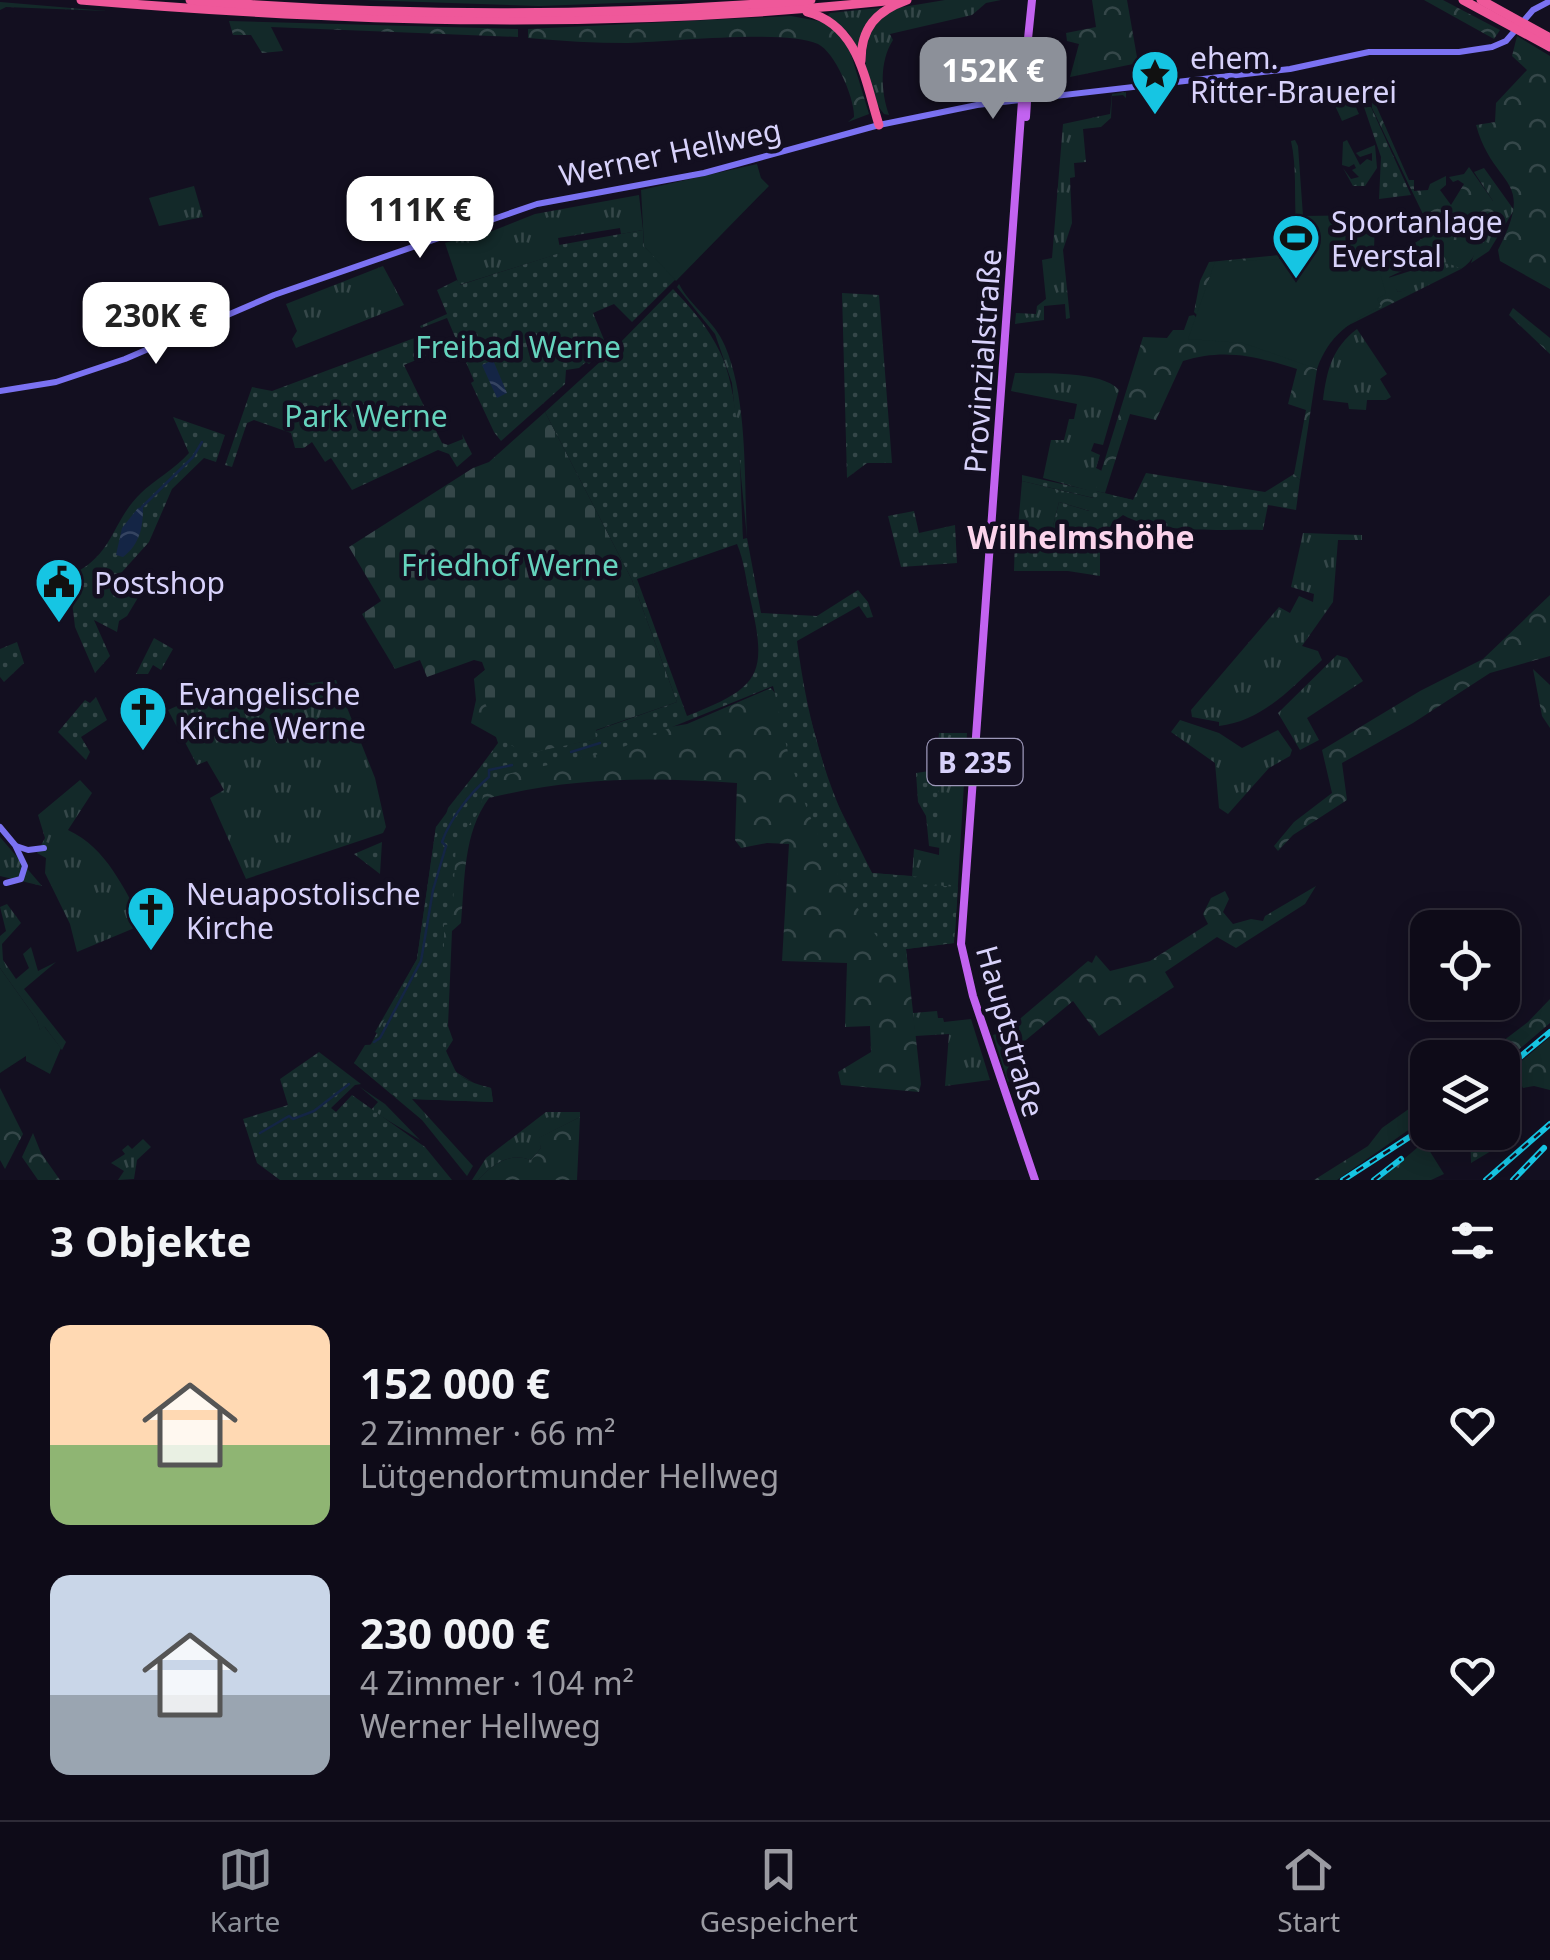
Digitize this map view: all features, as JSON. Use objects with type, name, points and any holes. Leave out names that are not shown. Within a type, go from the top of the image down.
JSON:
[{"type":"highway","points":[[81,0],[430,22],[596,21],[896,0]]},
{"type":"highway","points":[[190,0],[340,10],[479,13],[608,12],[811,0]]},
{"type":"highway","points":[[861,69],[862,40],[869,24],[906,0]]},
{"type":"highway","points":[[1463,0],[1506,18],[1538,36],[1550,48]]},
{"type":"highway","points":[[1482,0],[1506,18]]},
{"type":"highway","points":[[778,3],[814,14],[840,28],[850,40],[879,126]]},
{"type":"highway","points":[[1538,36],[1550,38]]},
{"type":"main road","name":"Provinzialstraße","points":[[990,566],[1032,0]]},
{"type":"main road","name":"Werner Hellweg","points":[[0,391],[56,382],[172,341],[274,295],[518,209],[704,174],[844,134],[977,105],[1290,69],[1365,52],[1459,52],[1497,46],[1533,10],[1550,1]]},
{"type":"main road","name":"Hauptstraße","points":[[990,566],[960,944],[1032,1180]]},
{"type":"main road","points":[[0,827],[24,862],[21,879],[6,883]]},
{"type":"main road","points":[[15,845],[32,850],[44,848]]},
{"type":"green space","points":[[364,0],[697,0],[539,6]]},
{"type":"green space","points":[[945,0],[1001,0],[986,3],[972,15],[890,34],[893,40],[885,58],[883,77],[889,115],[884,114],[871,92],[866,70],[872,23],[897,8]]},
{"type":"green space","points":[[1092,0],[1127,0],[1138,63],[1070,77],[1079,44],[1067,41],[1066,33],[1096,27]]},
{"type":"green space","points":[[1424,0],[1443,0],[1500,30],[1494,39]]},
{"type":"green space","points":[[0,2],[107,11],[6,7],[0,10]]},
{"type":"green space","points":[[888,7],[864,26],[858,51],[848,32],[827,16],[830,13]]},
{"type":"green space","points":[[791,16],[829,23],[847,41],[869,114],[848,122],[854,117],[853,109],[837,66],[818,44],[802,40],[754,37],[628,43],[528,38],[528,29]]},
{"type":"green space","points":[[229,21],[518,29],[518,37],[271,27],[283,51],[262,53],[251,35],[233,35]]},
{"type":"green space","points":[[1517,36],[1550,56],[1550,289],[1500,261],[1498,250],[1514,208],[1513,195],[1476,125],[1495,122],[1496,103],[1527,70],[1512,56]]},
{"type":"green space","points":[[1373,78],[1375,103],[1409,180],[1414,180],[1414,191],[1428,190],[1430,184],[1446,176],[1446,185],[1440,190],[1451,205],[1464,184],[1449,177],[1464,174],[1469,167],[1493,201],[1494,220],[1480,233],[1472,258],[1461,269],[1434,263],[1389,277],[1398,292],[1410,289],[1411,294],[1341,329],[1321,249],[1199,317],[1194,312],[1200,281],[1209,262],[1279,255],[1279,259],[1301,257],[1291,141],[1295,140],[1298,146],[1303,216],[1375,215],[1374,251],[1378,264],[1432,233],[1372,108]]},
{"type":"green space","points":[[1349,91],[1359,114],[1342,121],[1332,99]]},
{"type":"green space","points":[[1126,92],[1126,98],[1112,96],[1111,118],[1101,127],[1083,129],[1086,162],[1074,163],[1075,177],[1070,178],[1072,223],[1063,250],[1070,318],[1066,319],[1065,304],[1044,306],[1044,320],[1015,324],[1016,313],[1036,314],[1037,306],[1046,299],[1042,260],[1052,258],[1063,124],[1110,114],[1112,94]]},
{"type":"green space","points":[[1364,107],[1371,107],[1411,195],[1379,199],[1381,157]]},
{"type":"green space","points":[[1347,140],[1360,165],[1367,159],[1372,161],[1372,153],[1360,157],[1356,153],[1375,145],[1377,168],[1365,186],[1353,186],[1343,168],[1351,179],[1359,177],[1352,170],[1356,168],[1354,164],[1342,165],[1343,142]]},
{"type":"green space","points":[[757,164],[761,178],[769,186],[676,281],[644,246],[641,190]]},
{"type":"green space","points":[[1484,168],[1514,210],[1489,251],[1471,263],[1493,201],[1474,172]]},
{"type":"green space","points":[[194,186],[203,217],[159,226],[149,198]]},
{"type":"green space","points":[[639,195],[643,230],[621,234],[620,228],[558,238],[561,253],[459,285],[445,243],[464,237],[467,241],[535,214]]},
{"type":"green space","name":"Sportanlage Everstal","points":[[1302,216],[1374,216],[1374,252],[1386,294],[1377,299],[1381,306],[1342,331],[1317,369],[1243,343],[1188,339],[1215,262],[1301,258],[1305,251]]},
{"type":"green space","name":"Freibad Werne","points":[[643,230],[644,246],[677,278],[632,322],[614,304],[593,313],[607,347],[589,364],[566,370],[565,384],[501,441],[471,383],[474,381],[447,318],[420,326],[447,314],[437,290],[457,280],[460,285],[560,253],[559,245]]},
{"type":"green space","points":[[1450,262],[1461,269],[1411,294],[1409,290],[1398,292],[1388,278]]},
{"type":"green space","points":[[383,266],[404,305],[296,348],[292,339],[297,331],[286,304]]},
{"type":"green space","points":[[679,284],[721,337],[732,367],[744,440],[747,538],[732,383],[715,334],[677,287]]},
{"type":"green space","points":[[673,289],[710,334],[727,371],[739,443],[743,539],[747,538],[761,613],[817,616],[858,590],[868,602],[873,617],[867,618],[859,606],[797,641],[814,732],[832,790],[872,873],[919,877],[919,884],[958,887],[954,943],[906,949],[909,978],[873,931],[840,879],[802,797],[773,686],[613,751],[502,775],[483,795],[480,811],[456,841],[452,924],[444,925],[444,951],[450,952],[446,1051],[448,1060],[462,1077],[491,1088],[493,1102],[401,1101],[354,1063],[371,1044],[417,959],[436,827],[444,821],[448,808],[502,740],[526,754],[596,739],[595,731],[677,702],[632,580],[545,412]],"holes":[[[737,544],[755,624],[757,662],[744,686],[687,716],[637,579]]]},
{"type":"green space","points":[[842,293],[879,295],[892,463],[867,463],[847,478]]},
{"type":"green space","points":[[1513,308],[1550,338],[1550,354],[1509,315]]},
{"type":"green space","points":[[1194,315],[1199,321],[1255,340],[1317,369],[1300,480],[1294,474],[1306,410],[1288,404],[1297,369],[1226,354],[1183,361],[1156,420],[1130,414],[1105,493],[1095,491],[1143,337],[1167,338],[1173,330],[1184,330],[1189,316]]},
{"type":"green space","points":[[1357,329],[1387,374],[1380,379],[1391,397],[1367,400],[1366,410],[1323,400],[1332,360]]},
{"type":"green space","name":"Park Werne","points":[[417,337],[426,356],[404,365],[442,443],[448,445],[463,439],[462,434],[472,454],[457,467],[449,454],[438,450],[352,490],[331,458],[325,462],[312,442],[295,448],[291,433],[254,420],[247,423],[232,467],[225,465],[252,387],[272,391]]},
{"type":"green space","points":[[1015,373],[1085,376],[1119,390],[1103,445],[1094,443],[1091,451],[1100,455],[1096,468],[1102,471],[1096,491],[1133,500],[1218,490],[1090,511],[1059,502],[1053,526],[1056,541],[1017,539],[1022,481],[1093,498],[1105,495],[1043,478],[1051,440],[1064,440],[1077,404],[1011,391]]},
{"type":"green space","name":"Friedhof Werne","points":[[545,412],[632,580],[677,702],[596,730],[597,739],[526,754],[502,740],[474,679],[485,670],[482,662],[474,660],[427,677],[420,660],[395,669],[362,614],[381,601],[349,547],[473,468],[489,462]]},
{"type":"green space","points":[[173,417],[225,435],[216,462],[204,458],[172,489],[149,542],[113,582],[139,596],[127,616],[119,621],[117,632],[94,620],[110,656],[95,673],[75,627],[69,576],[84,568],[104,548],[131,504],[146,488],[189,453]]},
{"type":"green space","points":[[1146,473],[1265,492],[1294,474],[1300,480],[1296,510],[1268,505],[1263,530],[1171,528],[1123,515],[1107,533],[1100,534],[1100,576],[1068,571],[1014,571],[1015,538],[1055,541],[1053,526],[1059,502],[1089,511],[1094,498],[1022,481],[1022,475],[1133,500]]},
{"type":"green space","points":[[914,511],[919,533],[955,525],[957,563],[901,567],[888,516]]},
{"type":"green space","points":[[1303,533],[1362,535],[1362,540],[1338,540],[1333,602],[1302,646],[1318,651],[1322,660],[1275,702],[1249,718],[1219,726],[1219,722],[1192,717],[1191,710],[1279,607],[1290,613],[1299,596],[1313,602],[1314,594],[1291,587]]},
{"type":"green space","points":[[1550,595],[1550,656],[1490,673],[1342,763],[1347,800],[1293,835],[1278,851],[1274,846],[1294,822],[1332,793],[1322,750],[1420,691],[1483,659]]},
{"type":"green space","points":[[154,638],[173,649],[161,670],[153,665],[148,674],[136,674]]},
{"type":"green space","points":[[17,642],[24,663],[4,682],[0,677],[0,649]]},
{"type":"green space","points":[[1337,655],[1347,658],[1363,681],[1307,718],[1319,740],[1300,750],[1278,713]]},
{"type":"green space","points":[[1533,669],[1550,685],[1550,728],[1542,716]]},
{"type":"green space","points":[[485,670],[555,747],[687,724],[771,688],[786,707],[841,880],[858,907],[954,943],[906,949],[919,1092],[841,1085],[838,1072],[871,1052],[870,1026],[845,1027],[847,963],[782,961],[789,844],[741,848],[735,840],[737,783],[612,780],[489,798],[474,826],[461,923],[452,931],[448,1026],[453,1040],[446,1051],[456,1072],[474,1083],[375,1032],[417,959],[436,827],[498,743],[496,737],[471,723],[476,700],[474,679]]},
{"type":"green space","points":[[336,680],[375,778],[386,827],[383,833],[246,879],[210,798],[224,790],[207,761],[197,765],[168,710],[197,697]]},
{"type":"green space","points":[[96,697],[107,720],[81,737],[90,752],[86,760],[58,732],[85,700],[90,703]]},
{"type":"green space","points":[[806,703],[831,791],[872,873],[912,876],[914,849],[939,855],[939,733],[967,733],[955,934],[877,917],[857,906],[846,891],[829,841]]},
{"type":"green space","points":[[1180,720],[1219,733],[1242,748],[1278,730],[1292,750],[1290,756],[1269,768],[1228,814],[1219,808],[1215,763],[1171,732]]},
{"type":"green space","points":[[936,770],[940,848],[929,846],[926,816],[918,802],[916,773]]},
{"type":"green space","points":[[80,780],[92,793],[68,830],[104,858],[144,924],[77,952],[70,924],[45,873],[46,858],[37,853],[45,838],[38,815]]},
{"type":"green space","points":[[0,837],[42,886],[0,876]]},
{"type":"green space","points":[[382,842],[380,874],[354,854]]},
{"type":"green space","points":[[1316,886],[1305,904],[1236,948],[1217,937],[1165,972],[1174,987],[1099,1036],[1073,1001],[1014,1050],[1019,1076],[1008,1082],[993,1035],[1015,1023],[1088,961],[1092,963],[1096,955],[1110,971],[1150,961],[1208,924],[1203,914],[1211,898],[1225,891],[1229,899],[1223,912],[1233,924],[1251,919],[1263,921],[1265,916]]},
{"type":"green space","points":[[7,904],[21,923],[2,944],[3,960],[16,979],[29,968],[23,954],[31,947],[38,971],[56,962],[24,989],[66,1042],[62,1050],[45,1027],[40,1031],[37,1020],[0,968],[0,936],[6,931],[0,907]]},
{"type":"green space","points":[[0,968],[40,1030],[44,1026],[61,1048],[50,1074],[26,1061],[26,1056],[0,1073]]},
{"type":"green space","points":[[1550,999],[1550,1023],[1520,1049],[1520,1040],[1504,1040]]},
{"type":"green space","points":[[937,1011],[944,1022],[971,1019],[990,1080],[945,1086],[949,1034],[915,1036],[913,1013]]},
{"type":"green space","points":[[1550,1037],[1550,1090],[1523,1088],[1520,1062]]},
{"type":"green space","points":[[383,1044],[422,1073],[491,1088],[493,1102],[412,1099],[473,1166],[467,1176],[422,1120],[354,1063],[365,1045]]},
{"type":"green space","points":[[319,1052],[361,1084],[331,1108],[336,1112],[352,1095],[425,1147],[452,1180],[280,1180],[257,1163],[243,1119],[288,1105],[280,1079]]},
{"type":"green space","points":[[360,1087],[385,1104],[420,1140],[371,1110],[378,1102]]},
{"type":"green space","points":[[0,1088],[23,1134],[5,1169],[0,1160]]},
{"type":"green space","points":[[1410,1108],[1410,1129],[1337,1180],[1314,1180],[1368,1146],[1382,1128]]},
{"type":"green space","points":[[546,1112],[580,1112],[580,1117],[539,1138],[541,1148],[531,1160],[509,1159],[472,1180],[486,1158]]},
{"type":"green space","points":[[580,1117],[577,1180],[478,1180],[502,1161],[531,1160],[541,1148],[538,1138]]},
{"type":"green space","points":[[33,1133],[41,1153],[60,1180],[38,1180],[22,1157]]},
{"type":"green space","points":[[143,1139],[151,1147],[137,1160],[134,1179],[118,1180],[124,1171],[111,1163],[125,1154],[122,1150],[128,1145],[132,1149]]},
{"type":"green space","points":[[1415,1150],[1429,1150],[1444,1174],[1431,1180],[1379,1180]]},
{"type":"green space","points":[[1471,1150],[1493,1150],[1471,1163]]},
{"type":"water","points":[[493,360],[507,393],[497,398],[482,365]]},
{"type":"water","points":[[143,507],[137,541],[123,557],[116,555],[122,528]]},
{"type":"waterway","points":[[142,507],[193,457],[202,442]]},
{"type":"waterway","points":[[571,752],[600,743]]},
{"type":"waterway","points":[[374,1042],[380,1038],[421,961],[446,833],[461,807],[489,777],[489,770],[512,765]]},
{"type":"waterway","points":[[260,1133],[289,1116],[293,1119],[314,1111],[349,1084]]},
{"type":"railway","points":[[1520,1057],[1550,1032]]},
{"type":"railway","points":[[1486,1180],[1550,1124]]},
{"type":"railway","points":[[1343,1180],[1410,1137]]},
{"type":"railway","points":[[1513,1180],[1544,1148]]},
{"type":"railway","points":[[1374,1180],[1401,1159]]},
{"type":"place","name":"ehem. Ritter-Brauerei","points":[[1155,116]]},
{"type":"place","name":"Sportanlage Everstal","points":[[1296,280]]},
{"type":"place","name":"Postshop","points":[[59,624]]},
{"type":"place","name":"Evangelische Kirche Werne","points":[[143,752]]},
{"type":"place","name":"Neuapostolische Kirche","points":[[151,952]]},
{"type":"district","name":"Wilhelmshöhe","points":[[1081,536]]}]
